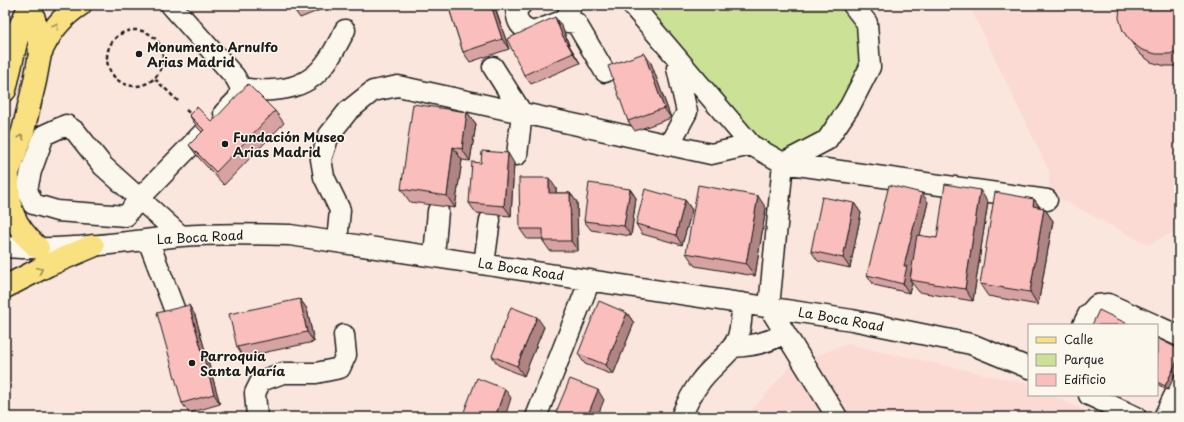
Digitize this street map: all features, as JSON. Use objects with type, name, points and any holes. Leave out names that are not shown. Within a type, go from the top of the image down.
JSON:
[{"type":"main road","points":[[30,5],[38,34],[40,54]]},
{"type":"main road","points":[[5,90],[20,29],[30,5]]},
{"type":"main road","points":[[38,248],[25,235],[13,215],[9,198],[7,178],[29,106],[40,54],[47,39],[58,23],[80,5]]},
{"type":"main road","points":[[5,288],[48,265],[93,246]]},
{"type":"street","points":[[126,242],[126,216],[203,126],[238,99],[241,88],[235,77],[171,5]]},
{"type":"street","points":[[632,5],[751,145],[783,163],[1047,200]]},
{"type":"street","points":[[783,163],[827,140],[850,106],[870,67],[867,22],[853,5]]},
{"type":"street","points":[[516,6],[516,19],[524,29],[533,32],[570,10],[605,72]]},
{"type":"street","points":[[241,88],[272,90],[299,86],[318,73],[333,54],[345,30]]},
{"type":"street","points":[[493,67],[522,113],[517,155]]},
{"type":"street","points":[[669,145],[687,112],[677,68]]},
{"type":"street","points":[[337,242],[340,210],[324,177],[321,160],[329,135],[348,111],[373,91],[398,86],[711,154],[751,145]]},
{"type":"street","points":[[126,216],[57,211],[33,204],[26,190],[30,171],[44,135],[66,125],[76,132],[103,166],[181,236]]},
{"type":"street","points":[[783,163],[769,307],[837,417]]},
{"type":"street","points":[[434,256],[438,211]]},
{"type":"street","points":[[484,264],[490,220]]},
{"type":"street","name":"La Boca Road","points":[[5,247],[38,248],[93,246],[181,236],[233,234],[290,235],[852,320],[971,344],[1028,368]]},
{"type":"street","points":[[148,240],[178,319]]},
{"type":"street","points":[[536,417],[590,280]]},
{"type":"street","points":[[681,417],[687,403],[700,381],[732,347],[738,337],[742,303]]},
{"type":"street","points":[[1084,324],[1088,315],[1097,305],[1108,304],[1152,324]]},
{"type":"street","points":[[1158,327],[1179,336]]},
{"type":"street","points":[[732,347],[762,344],[785,333]]},
{"type":"street","points":[[257,417],[255,393],[261,381],[283,373],[316,373],[340,368],[346,356],[344,335]]},
{"type":"street","points":[[1164,417],[1179,386]]},
{"type":"street","points":[[1091,396],[1136,417]]},
{"type":"path","points":[[140,30],[156,38],[161,46],[163,64],[155,79],[146,85],[137,87],[127,86],[118,81],[111,74],[107,65],[106,55],[109,46],[115,37],[122,32],[140,30]]},
{"type":"path","points":[[155,79],[178,101]]},
{"type":"path","points":[[186,110],[203,126]]},
{"type":"shaded area","points":[[969,5],[1179,5],[1179,229],[1148,245],[1049,193],[1049,171]]},
{"type":"shaded area","points":[[848,344],[1028,384],[1028,396],[1054,396],[1098,417],[746,417],[792,364]]},
{"type":"green space","points":[[644,5],[841,5],[858,23],[862,64],[824,131],[780,154],[764,148]]},
{"type":"building","points":[[292,5],[300,5],[293,8]]},
{"type":"building","points":[[448,5],[491,5],[502,39],[463,52]]},
{"type":"building","points":[[1120,5],[1179,5],[1179,50],[1170,54],[1156,54],[1142,50],[1131,42],[1123,31],[1119,18]]},
{"type":"building","points":[[555,17],[562,35],[573,53],[524,75],[507,39]]},
{"type":"building","points":[[644,53],[664,108],[628,121],[608,66]]},
{"type":"building","points":[[248,84],[275,111],[216,172],[189,145],[204,130],[189,115],[197,107],[212,122]]},
{"type":"building","points":[[413,104],[467,112],[462,149],[453,147],[447,196],[401,189]]},
{"type":"building","points":[[482,151],[508,153],[504,206],[469,203],[472,162],[481,163]]},
{"type":"building","points":[[519,178],[549,178],[549,193],[570,193],[571,241],[543,241],[543,229],[520,229]]},
{"type":"building","points":[[589,183],[630,189],[624,226],[584,221]]},
{"type":"building","points":[[945,184],[980,190],[965,289],[910,280],[917,235],[937,238]]},
{"type":"building","points":[[698,185],[758,196],[746,264],[686,253]]},
{"type":"building","points":[[889,185],[922,193],[904,266],[907,266],[903,284],[867,275]]},
{"type":"building","points":[[645,189],[685,200],[676,235],[636,224]]},
{"type":"building","points":[[995,192],[1034,199],[1033,206],[1044,208],[1030,292],[980,284]]},
{"type":"building","points":[[822,197],[854,203],[843,258],[811,251]]},
{"type":"building","points":[[300,299],[307,332],[237,347],[229,314]]},
{"type":"building","points":[[599,301],[627,313],[606,365],[578,354]]},
{"type":"building","name":"Parroquia Santa María","points":[[189,305],[214,394],[182,403],[157,313]]},
{"type":"building","points":[[511,307],[537,317],[517,366],[492,356]]},
{"type":"building","points":[[1099,310],[1128,324],[1092,324]]},
{"type":"building","points":[[1158,338],[1179,349],[1179,357],[1165,386],[1158,382]]},
{"type":"building","points":[[477,378],[505,389],[495,417],[462,417]]},
{"type":"building","points":[[570,379],[598,390],[587,417],[554,417]]},
{"type":"place","name":"Monumento Arnulfo Arias Madrid","points":[[139,54]]},
{"type":"place","name":"Fundación Museo Arias Madrid","points":[[225,144]]},
{"type":"place","name":"Parroquia Santa María","points":[[192,363]]}]
